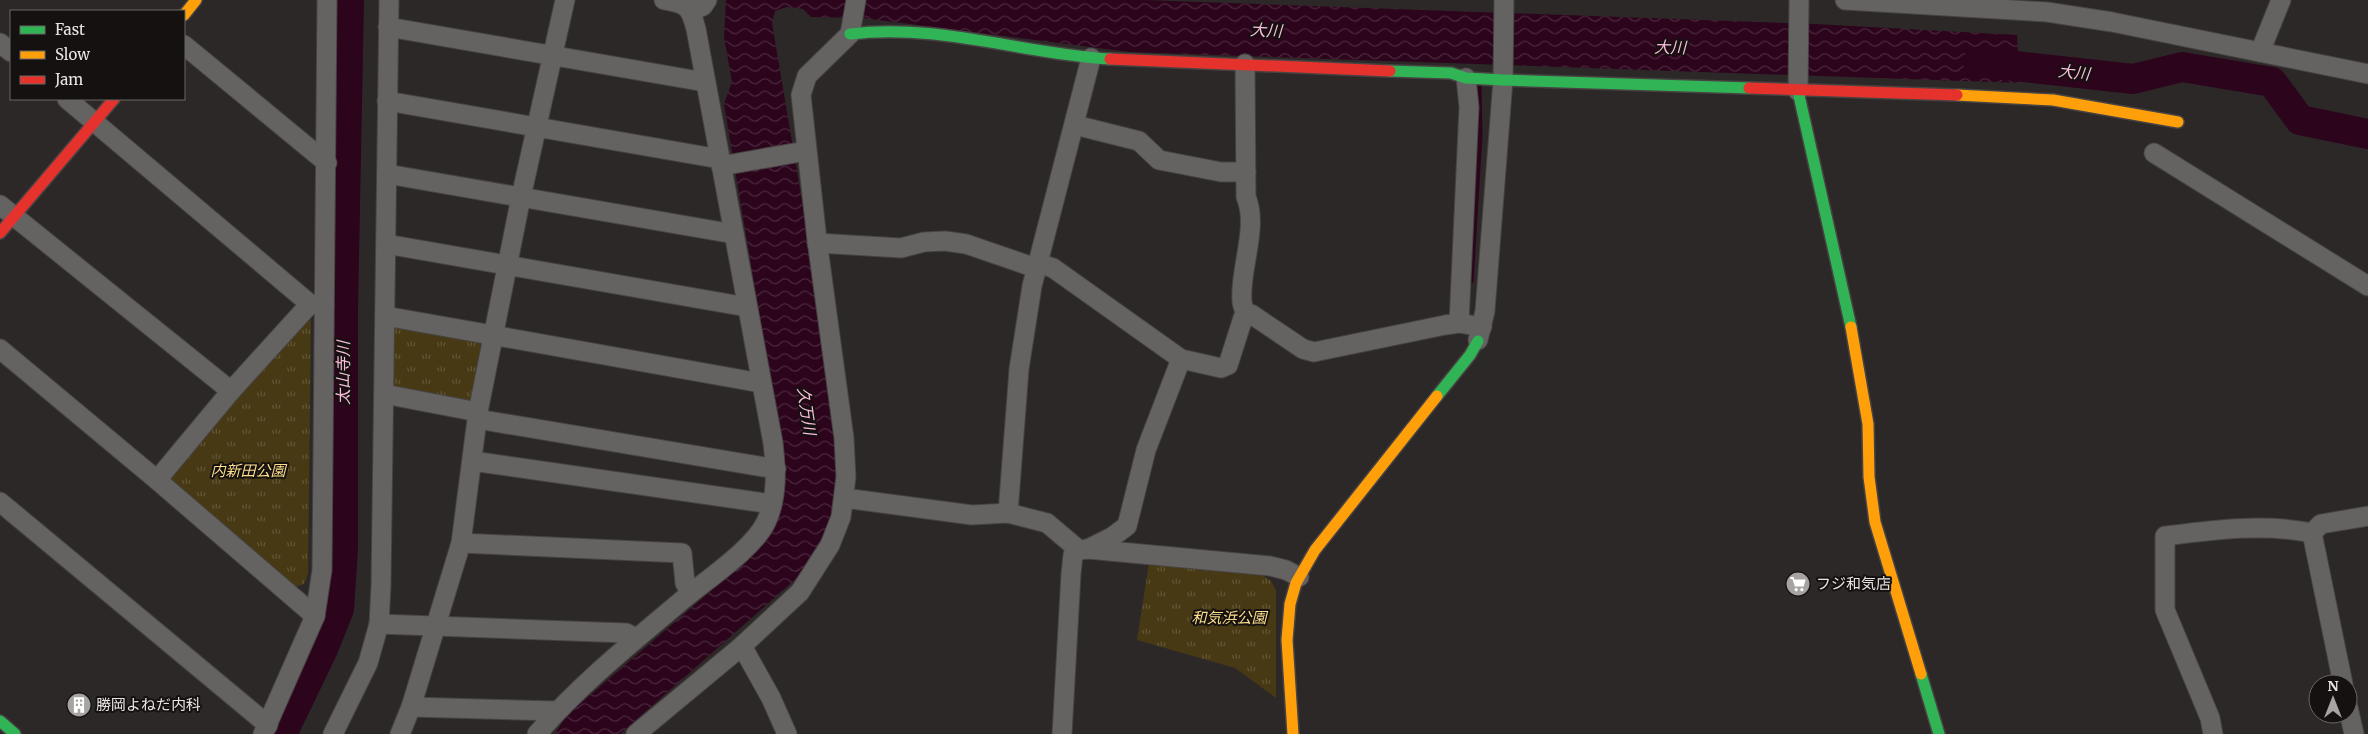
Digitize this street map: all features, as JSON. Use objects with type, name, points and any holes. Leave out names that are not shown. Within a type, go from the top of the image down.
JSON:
[{"type":"street","points":[[185,14],[196,0]]},
{"type":"street","points":[[0,502],[266,729],[315,616],[322,570],[317,304],[327,163],[327,0]]},
{"type":"street","points":[[333,734],[368,663],[379,624],[389,0]]},
{"type":"street","points":[[400,734],[411,707],[461,543],[477,415],[521,197],[565,0]]},
{"type":"street","points":[[537,734],[557,711],[636,638],[750,544],[766,523],[772,504],[776,469],[734,234],[724,163],[706,82],[699,6],[664,0]]},
{"type":"street","points":[[636,734],[742,646],[800,592],[811,578],[830,545],[841,517],[846,477],[844,438],[817,243],[802,152],[801,95],[807,76],[851,29],[856,0]]},
{"type":"street","points":[[1845,0],[2047,12],[2112,22],[2368,74]]},
{"type":"street","points":[[2260,52],[2281,0]]},
{"type":"street","points":[[1293,734],[1287,624],[1290,604],[1299,577],[1315,550],[1470,355],[1480,334],[1485,311],[1504,1]]},
{"type":"street","points":[[1799,4],[1798,88],[1857,354],[1868,424],[1869,477],[1875,522],[1939,734]]},
{"type":"street","points":[[388,27],[706,82]]},
{"type":"street","points":[[851,29],[922,32],[1091,58],[1451,73],[1468,78],[2021,97],[2178,122]]},
{"type":"street","points":[[0,42],[10,51]]},
{"type":"street","points":[[185,46],[327,163]]},
{"type":"street","points":[[1008,513],[1020,370],[1037,265],[1091,58]]},
{"type":"street","points":[[1245,64],[1246,197],[1250,205],[1250,223],[1242,302],[1247,316]]},
{"type":"street","points":[[1459,323],[1469,107],[1468,78]]},
{"type":"street","points":[[68,100],[317,304]]},
{"type":"street","points":[[0,233],[7,210],[95,122],[113,100]]},
{"type":"street","points":[[388,101],[724,163],[802,152]]},
{"type":"street","points":[[1075,125],[1139,141],[1159,160],[1221,172],[1246,172]]},
{"type":"street","points":[[2154,153],[2368,286]]},
{"type":"street","points":[[386,174],[734,234]]},
{"type":"street","points":[[7,210],[231,391]]},
{"type":"street","points":[[817,243],[901,248],[924,242],[945,241],[966,244],[1053,268],[1181,359],[1221,368],[1228,365],[1243,318],[1251,314],[1303,349],[1314,352],[1406,331],[1459,323],[1480,334]]},
{"type":"street","points":[[386,244],[747,307]]},
{"type":"street","points":[[157,480],[231,391],[317,304]]},
{"type":"street","points":[[385,316],[762,383]]},
{"type":"street","points":[[0,349],[157,480],[315,616]]},
{"type":"street","points":[[1138,554],[1131,546],[1128,526],[1146,450],[1181,359]]},
{"type":"street","points":[[384,394],[477,415],[776,469]]},
{"type":"street","points":[[472,461],[772,504]]},
{"type":"street","points":[[844,498],[972,514],[1008,513],[1048,523],[1083,549],[1270,566],[1286,570],[1299,577]]},
{"type":"street","points":[[2312,533],[2321,524],[2368,516]]},
{"type":"street","points":[[1062,734],[1070,574],[1073,555],[1112,537],[1128,526]]},
{"type":"street","points":[[2213,734],[2210,718],[2165,610],[2166,536],[2221,529],[2293,529],[2312,533]]},
{"type":"street","points":[[2312,533],[2341,674]]},
{"type":"street","points":[[461,543],[682,553],[685,583],[691,593]]},
{"type":"street","points":[[379,624],[626,633],[636,638]]},
{"type":"street","points":[[742,646],[771,698],[787,734]]},
{"type":"street","points":[[411,707],[557,711]]},
{"type":"street","points":[[0,721],[15,734]]},
{"type":"green space","name":"内新田公園","points":[[311,316],[308,574],[304,584],[288,589],[162,480]]},
{"type":"green space","points":[[392,324],[485,340],[473,403],[390,387]]},
{"type":"green space","name":"和気浜公園","points":[[1149,563],[1261,574],[1271,581],[1276,590],[1276,698],[1235,668],[1137,640]]},
{"type":"water","name":"久万川","points":[[726,0],[1143,0],[1815,24],[2017,35],[2020,83],[1129,52],[863,18],[811,17],[803,9],[787,7],[775,11],[772,23],[822,320],[838,463],[834,507],[822,541],[799,576],[620,734],[555,734],[566,716],[757,551],[774,521],[780,502],[785,468],[724,104],[732,82],[724,37]]},
{"type":"waterway","name":"太山寺川","points":[[282,734],[323,649],[339,609],[343,549],[343,309],[349,0]]},
{"type":"waterway","name":"大川","points":[[1978,62],[2133,79],[2182,67],[2272,82],[2300,120],[2368,134]]},
{"type":"waterway","points":[[1471,281],[1480,136],[1479,87]]},
{"type":"traffic: fast","points":[[850,34],[883,32],[948,36],[1077,56],[1110,59]]},
{"type":"traffic: fast","points":[[1390,71],[1451,73],[1466,78],[1503,80],[1749,88]]},
{"type":"traffic: fast","points":[[1798,91],[1851,327]]},
{"type":"traffic: fast","points":[[1437,396],[1470,355],[1478,341]]},
{"type":"traffic: fast","points":[[1921,674],[1939,734]]},
{"type":"traffic: fast","points":[[0,721],[15,734]]},
{"type":"traffic: slow","points":[[185,14],[196,0]]},
{"type":"traffic: slow","points":[[1957,95],[2053,100],[2178,122]]},
{"type":"traffic: slow","points":[[1851,327],[1868,424],[1869,477],[1875,522],[1921,674]]},
{"type":"traffic: slow","points":[[1293,734],[1287,640],[1290,604],[1296,583],[1315,550],[1437,396]]},
{"type":"traffic: jam","points":[[1110,59],[1390,71]]},
{"type":"traffic: jam","points":[[1749,88],[1957,95]]},
{"type":"traffic: jam","points":[[0,233],[113,100]]},
{"type":"place","name":"フジ和気店","points":[[1798,584]]},
{"type":"place","name":"勝岡よねだ内科","points":[[79,705]]}]
